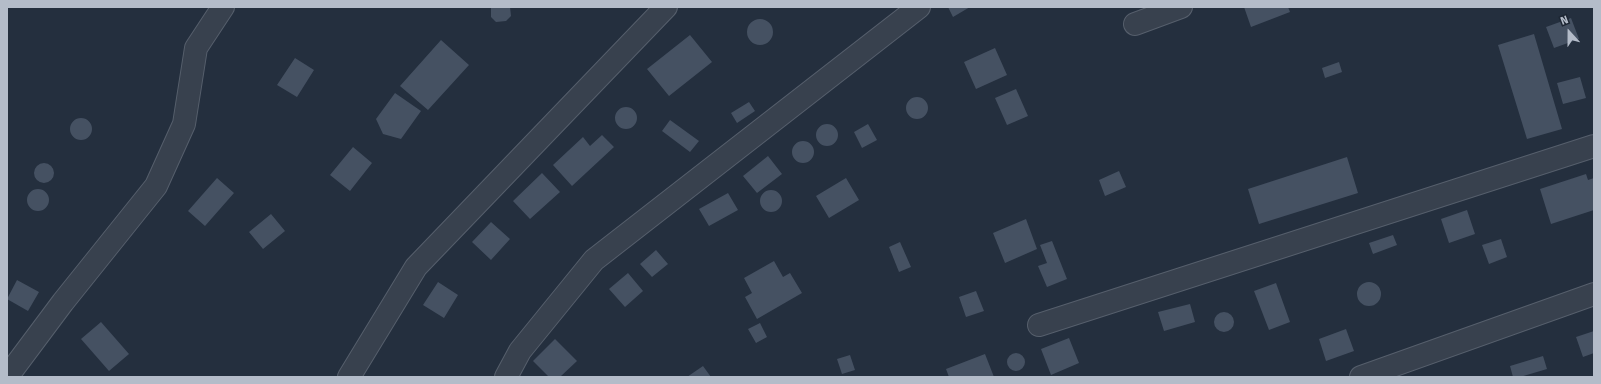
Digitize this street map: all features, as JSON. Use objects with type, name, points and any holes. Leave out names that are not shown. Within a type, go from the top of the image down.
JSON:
[{"type":"street","points":[[8,374],[63,302],[156,186],[184,124],[196,48],[223,7]]},
{"type":"street","points":[[349,377],[416,267],[666,7]]},
{"type":"street","points":[[509,376],[520,351],[594,260],[919,7]]},
{"type":"street","points":[[1135,24],[1181,7]]},
{"type":"street","points":[[1039,325],[1594,146]]},
{"type":"street","points":[[1361,377],[1594,294]]},
{"type":"building","points":[[491,7],[510,7],[511,16],[506,21],[496,22],[491,17]]},
{"type":"building","points":[[948,7],[970,7],[953,17]]},
{"type":"building","points":[[1244,7],[1288,7],[1290,12],[1251,27]]},
{"type":"building","points":[[1571,18],[1579,39],[1554,48],[1546,27]]},
{"type":"building","points":[[760,19],[769,23],[773,32],[769,41],[760,45],[751,41],[747,32],[751,23]]},
{"type":"building","points":[[1534,34],[1562,129],[1527,139],[1498,45]]},
{"type":"building","points":[[690,35],[712,62],[669,96],[647,69]]},
{"type":"building","points":[[441,40],[469,65],[428,110],[400,86]]},
{"type":"building","points":[[995,48],[1007,75],[976,89],[964,62]]},
{"type":"building","points":[[295,58],[314,70],[297,97],[277,85]]},
{"type":"building","points":[[1339,62],[1342,72],[1325,78],[1322,68]]},
{"type":"building","points":[[1580,77],[1586,98],[1563,104],[1557,83]]},
{"type":"building","points":[[1016,89],[1028,116],[1007,125],[995,98]]},
{"type":"building","points":[[395,93],[421,111],[401,139],[383,134],[376,119]]},
{"type":"building","points":[[917,97],[925,100],[928,108],[925,116],[917,119],[909,116],[906,108],[909,100]]},
{"type":"building","points":[[749,102],[755,111],[737,123],[731,113]]},
{"type":"building","points":[[626,107],[634,110],[637,118],[634,126],[626,129],[618,126],[615,118],[618,110]]},
{"type":"building","points":[[81,118],[89,121],[92,129],[89,137],[81,140],[73,137],[70,129],[73,121]]},
{"type":"building","points":[[670,120],[699,141],[690,152],[662,131]]},
{"type":"building","points":[[827,124],[835,127],[838,135],[835,143],[827,146],[819,143],[816,135],[819,127]]},
{"type":"building","points":[[868,124],[877,140],[862,148],[854,132]]},
{"type":"building","points":[[602,135],[614,147],[572,186],[553,165],[583,137],[590,146]]},
{"type":"building","points":[[803,141],[811,144],[814,152],[811,160],[803,163],[795,160],[792,152],[795,144]]},
{"type":"building","points":[[353,147],[372,163],[350,191],[330,175]]},
{"type":"building","points":[[768,156],[782,174],[757,193],[743,176]]},
{"type":"building","points":[[1347,157],[1358,193],[1259,224],[1248,189]]},
{"type":"building","points":[[44,163],[51,166],[54,173],[51,180],[44,183],[37,180],[34,173],[37,166]]},
{"type":"building","points":[[1119,171],[1126,187],[1105,196],[1099,180]]},
{"type":"building","points":[[542,173],[560,192],[530,219],[513,201]]},
{"type":"building","points":[[1586,174],[1588,180],[1594,178],[1594,210],[1551,224],[1540,189]]},
{"type":"building","points":[[217,178],[234,193],[205,226],[188,211]]},
{"type":"building","points":[[846,178],[859,200],[829,218],[816,196]]},
{"type":"building","points":[[38,189],[46,192],[49,200],[46,208],[38,211],[30,208],[27,200],[30,192]]},
{"type":"building","points":[[771,190],[779,193],[782,201],[779,209],[771,212],[763,209],[760,201],[763,193]]},
{"type":"building","points":[[728,193],[738,210],[709,226],[699,209]]},
{"type":"building","points":[[1467,210],[1475,234],[1449,243],[1441,219]]},
{"type":"building","points":[[271,214],[285,231],[263,249],[249,232]]},
{"type":"building","points":[[1026,219],[1037,249],[1005,263],[993,233]]},
{"type":"building","points":[[491,222],[510,239],[491,260],[472,242]]},
{"type":"building","points":[[1393,235],[1397,245],[1373,254],[1369,243]]},
{"type":"building","points":[[1501,239],[1507,257],[1489,264],[1482,245]]},
{"type":"building","points":[[1052,241],[1067,279],[1047,287],[1038,266],[1047,263],[1040,245]]},
{"type":"building","points":[[900,242],[911,267],[899,272],[889,247]]},
{"type":"building","points":[[656,250],[668,264],[652,277],[640,264]]},
{"type":"building","points":[[774,261],[783,277],[790,273],[802,293],[757,319],[745,297],[752,293],[744,278]]},
{"type":"building","points":[[628,273],[643,291],[625,307],[609,289]]},
{"type":"building","points":[[17,280],[39,292],[28,311],[7,299]]},
{"type":"building","points":[[438,282],[458,295],[444,318],[423,305]]},
{"type":"building","points":[[1369,282],[1378,285],[1381,294],[1378,303],[1369,306],[1360,303],[1357,294],[1360,285]]},
{"type":"building","points":[[1276,283],[1290,322],[1269,330],[1254,291]]},
{"type":"building","points":[[976,291],[984,311],[966,317],[959,297]]},
{"type":"building","points":[[1190,304],[1195,322],[1164,331],[1158,312]]},
{"type":"building","points":[[1224,312],[1231,315],[1234,322],[1231,329],[1224,332],[1217,329],[1214,322],[1217,315]]},
{"type":"building","points":[[101,322],[129,354],[109,371],[81,339]]},
{"type":"building","points":[[760,323],[767,337],[756,343],[748,329]]},
{"type":"building","points":[[1346,329],[1354,351],[1326,361],[1319,339]]},
{"type":"building","points":[[1594,331],[1594,353],[1583,357],[1576,337]]},
{"type":"building","points":[[1069,338],[1079,363],[1051,375],[1041,349]]},
{"type":"building","points":[[555,339],[577,361],[560,377],[549,377],[533,361]]},
{"type":"building","points":[[1012,353],[1020,353],[1025,358],[1023,369],[1020,371],[1012,371],[1007,366],[1007,358]]},
{"type":"building","points":[[985,354],[994,377],[949,377],[946,369]]},
{"type":"building","points":[[850,355],[855,370],[842,374],[837,359]]},
{"type":"building","points":[[1543,356],[1547,369],[1520,377],[1513,377],[1510,366]]},
{"type":"building","points":[[703,366],[711,377],[687,377]]}]
